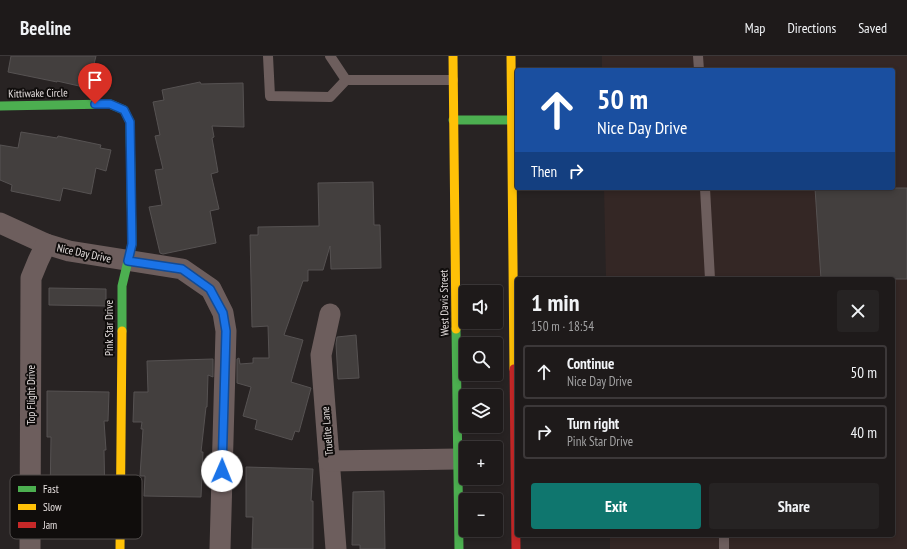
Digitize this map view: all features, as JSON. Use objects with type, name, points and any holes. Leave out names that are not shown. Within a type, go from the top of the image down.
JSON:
[{"type":"main road","name":"West Davis Street","points":[[452,56],[459,549]]},
{"type":"main road","points":[[511,56],[515,442]]},
{"type":"main road","name":"Kittiwake Circle","points":[[0,106],[110,104],[124,110]]},
{"type":"main road","name":"Pink Star Drive","points":[[121,475],[122,286],[132,244],[130,122],[124,110]]},
{"type":"main road","points":[[453,120],[512,120]]},
{"type":"main road","points":[[516,537],[516,549]]},
{"type":"main road","name":"Pink Star Drive","points":[[120,539],[120,549]]},
{"type":"street","name":"Nice Day Drive","points":[[0,223],[46,244],[69,252],[182,269],[210,289],[223,313],[226,331],[220,549]]},
{"type":"street","name":"Top Flight Drive","points":[[30,475],[31,278],[46,244]]},
{"type":"street","name":"Truelite Lane","points":[[330,314],[321,355],[336,549]]},
{"type":"street","points":[[329,461],[458,459]]},
{"type":"street","name":"Top Flight Drive","points":[[30,539],[30,549]]},
{"type":"lane","points":[[268,56],[270,96],[330,97],[346,80],[453,80]]},
{"type":"lane","points":[[330,56],[346,80]]},
{"type":"lane","points":[[698,56],[699,68]]},
{"type":"lane","points":[[705,190],[710,277]]},
{"type":"lane","points":[[724,537],[724,549]]},
{"type":"shaded area","points":[[602,56],[907,56],[907,549],[610,549],[610,537],[895,537],[895,277],[606,277],[604,190],[895,190],[895,68],[602,68]]},
{"type":"building","points":[[11,56],[96,56],[88,88],[8,72]]},
{"type":"building","points":[[200,82],[201,84],[243,83],[244,127],[212,126],[214,137],[212,138],[218,172],[211,174],[219,209],[210,211],[216,243],[163,254],[160,253],[149,207],[162,205],[155,170],[163,169],[155,136],[160,135],[153,102],[164,100],[162,90]]},
{"type":"building","points":[[21,132],[57,138],[58,136],[101,145],[100,148],[111,150],[106,171],[96,168],[91,194],[63,188],[60,201],[11,191],[12,185],[0,180],[0,145],[18,148]]},
{"type":"building","points":[[373,182],[374,225],[380,225],[381,268],[331,269],[330,246],[323,270],[308,270],[308,281],[303,281],[284,335],[303,340],[291,382],[311,388],[299,432],[295,431],[292,440],[255,429],[257,420],[243,416],[251,387],[237,383],[237,359],[239,358],[240,364],[253,363],[253,358],[269,358],[268,326],[252,327],[250,235],[258,235],[258,227],[319,226],[318,183]]},
{"type":"building","points":[[895,188],[907,188],[907,279],[895,279],[895,277],[821,277],[815,190],[895,190]]},
{"type":"building","points":[[49,288],[106,289],[106,306],[49,305]]},
{"type":"building","points":[[356,335],[359,378],[338,379],[337,337]]},
{"type":"building","points":[[213,359],[213,377],[208,375],[207,407],[201,452],[203,452],[201,497],[144,496],[145,476],[140,475],[143,429],[141,429],[142,422],[133,422],[134,392],[148,392],[147,361]]},
{"type":"building","points":[[47,391],[109,392],[108,421],[104,421],[106,450],[104,450],[104,475],[50,475],[51,437],[47,437]]},
{"type":"building","points":[[246,467],[313,469],[311,501],[313,501],[313,549],[252,549],[253,517],[246,517]]},
{"type":"building","points":[[384,491],[385,549],[360,549],[360,545],[352,545],[353,492]]},
{"type":"traffic: fast","points":[[0,106],[110,104],[124,110],[130,122],[132,244],[122,286],[122,331]]},
{"type":"traffic: fast","points":[[453,120],[512,120]]},
{"type":"traffic: fast","points":[[456,329],[459,549]]},
{"type":"traffic: slow","points":[[453,56],[456,329]]},
{"type":"traffic: slow","points":[[511,56],[514,369]]},
{"type":"traffic: slow","points":[[121,475],[122,331]]},
{"type":"traffic: slow","points":[[120,539],[120,549]]},
{"type":"traffic: jam","points":[[514,369],[515,459]]},
{"type":"traffic: jam","points":[[516,537],[516,549]]},
{"type":"route","points":[[95,104],[110,104],[124,110],[130,122],[132,244],[128,261],[182,269],[210,289],[223,313],[226,331],[222,471]]}]
